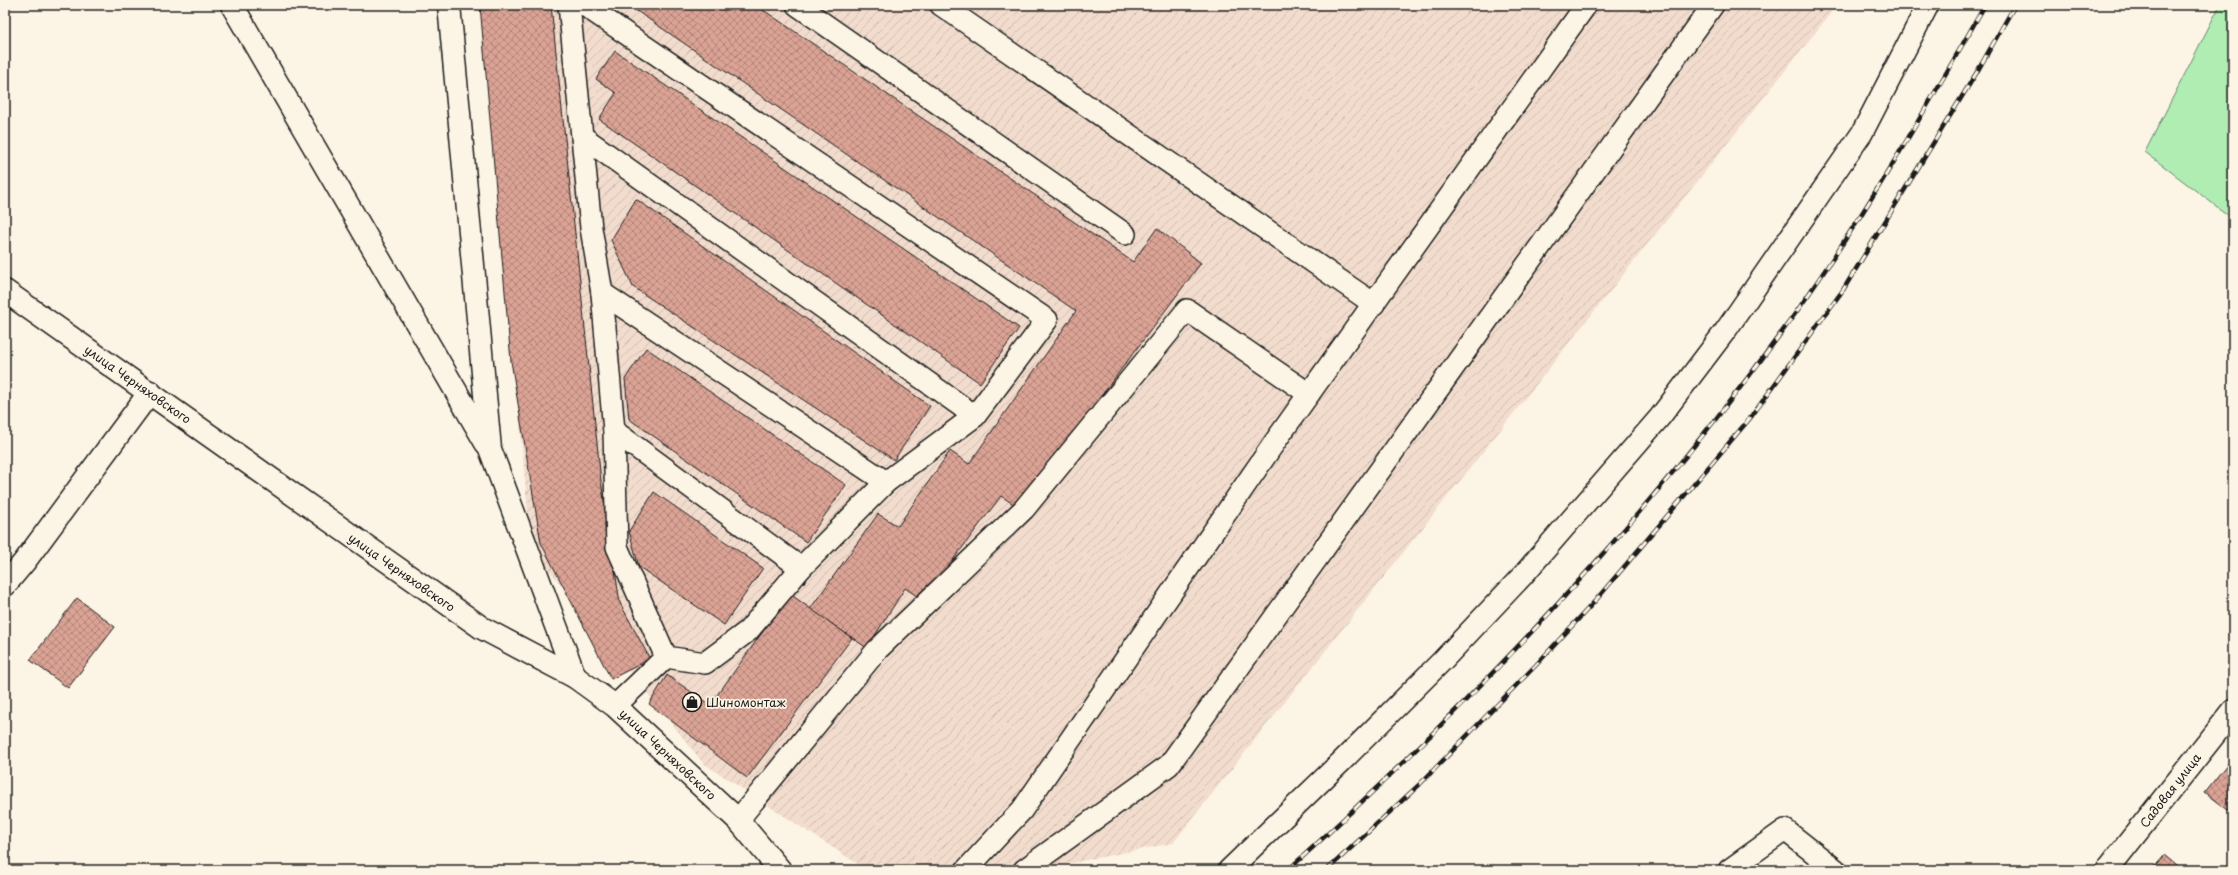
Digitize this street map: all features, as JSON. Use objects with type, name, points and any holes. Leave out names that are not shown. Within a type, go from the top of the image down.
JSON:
[{"type":"street","points":[[232,5],[490,449],[575,677]]},
{"type":"street","points":[[449,5],[490,449]]},
{"type":"street","name":"улица Черняховского","points":[[5,291],[482,628],[575,677],[615,706],[738,820],[780,870]]},
{"type":"street","points":[[5,585],[150,392]]},
{"type":"street","name":"Садовая улица","points":[[2107,870],[2233,711]]},
{"type":"lane","points":[[569,5],[591,228],[602,293],[614,431],[617,547],[666,657]]},
{"type":"lane","points":[[584,5],[1047,320],[975,416],[886,482],[801,568],[748,631],[705,663],[666,657]]},
{"type":"lane","points":[[797,5],[1125,234]]},
{"type":"lane","points":[[941,5],[1374,304]]},
{"type":"lane","points":[[966,870],[1022,810],[1309,394],[1586,5]]},
{"type":"lane","points":[[1024,870],[1169,765],[1713,5]]},
{"type":"lane","points":[[1229,870],[1341,762],[1442,661],[1524,574],[1660,417],[1726,330],[1862,133],[1928,5]]},
{"type":"lane","points":[[583,137],[975,416]]},
{"type":"lane","points":[[602,293],[886,482]]},
{"type":"lane","points":[[738,820],[877,650],[1024,509],[1187,310],[1309,394]]},
{"type":"lane","points":[[614,431],[801,568]]},
{"type":"lane","points":[[615,706],[666,657]]},
{"type":"lane","points":[[1729,870],[1785,830],[1836,870]]},
{"type":"shaded area","points":[[482,5],[1837,5],[1173,843],[1036,870],[867,870],[703,763],[531,547]]},
{"type":"green space","points":[[2220,5],[2233,5],[2233,219],[2145,152]]},
{"type":"building","points":[[480,5],[551,5],[601,481],[620,603],[650,659],[611,679],[541,543],[511,361]]},
{"type":"building","points":[[628,5],[756,5],[1133,262],[1157,228],[1201,263],[1018,507],[1001,496],[923,600],[905,588],[867,648],[810,609],[878,514],[898,526],[950,451],[969,464],[1076,311]]},
{"type":"building","points":[[615,51],[1019,328],[980,383],[599,119],[616,93],[596,79]]},
{"type":"building","points":[[636,199],[930,406],[894,460],[633,287],[611,240]]},
{"type":"building","points":[[646,348],[846,485],[806,542],[629,419],[625,379]]},
{"type":"building","points":[[654,492],[763,568],[724,625],[639,567],[629,531]]},
{"type":"building","points":[[790,594],[852,638],[747,778],[649,704],[667,675],[710,705]]},
{"type":"building","points":[[77,598],[115,627],[68,688],[30,660]]},
{"type":"building","points":[[2233,758],[2233,814],[2205,792]]},
{"type":"building","points":[[2164,855],[2182,870],[2151,870]]},
{"type":"railway","points":[[1288,870],[1358,806],[1492,673],[1558,604],[1621,534],[1682,461],[1741,387],[1797,311],[1822,274],[1895,160],[1985,5]]},
{"type":"railway","points":[[1327,870],[1420,784],[1536,665],[1596,600],[1751,417],[1843,290],[1977,72],[2015,5]]},
{"type":"place","name":"Шиномонтаж","points":[[692,702]]}]
